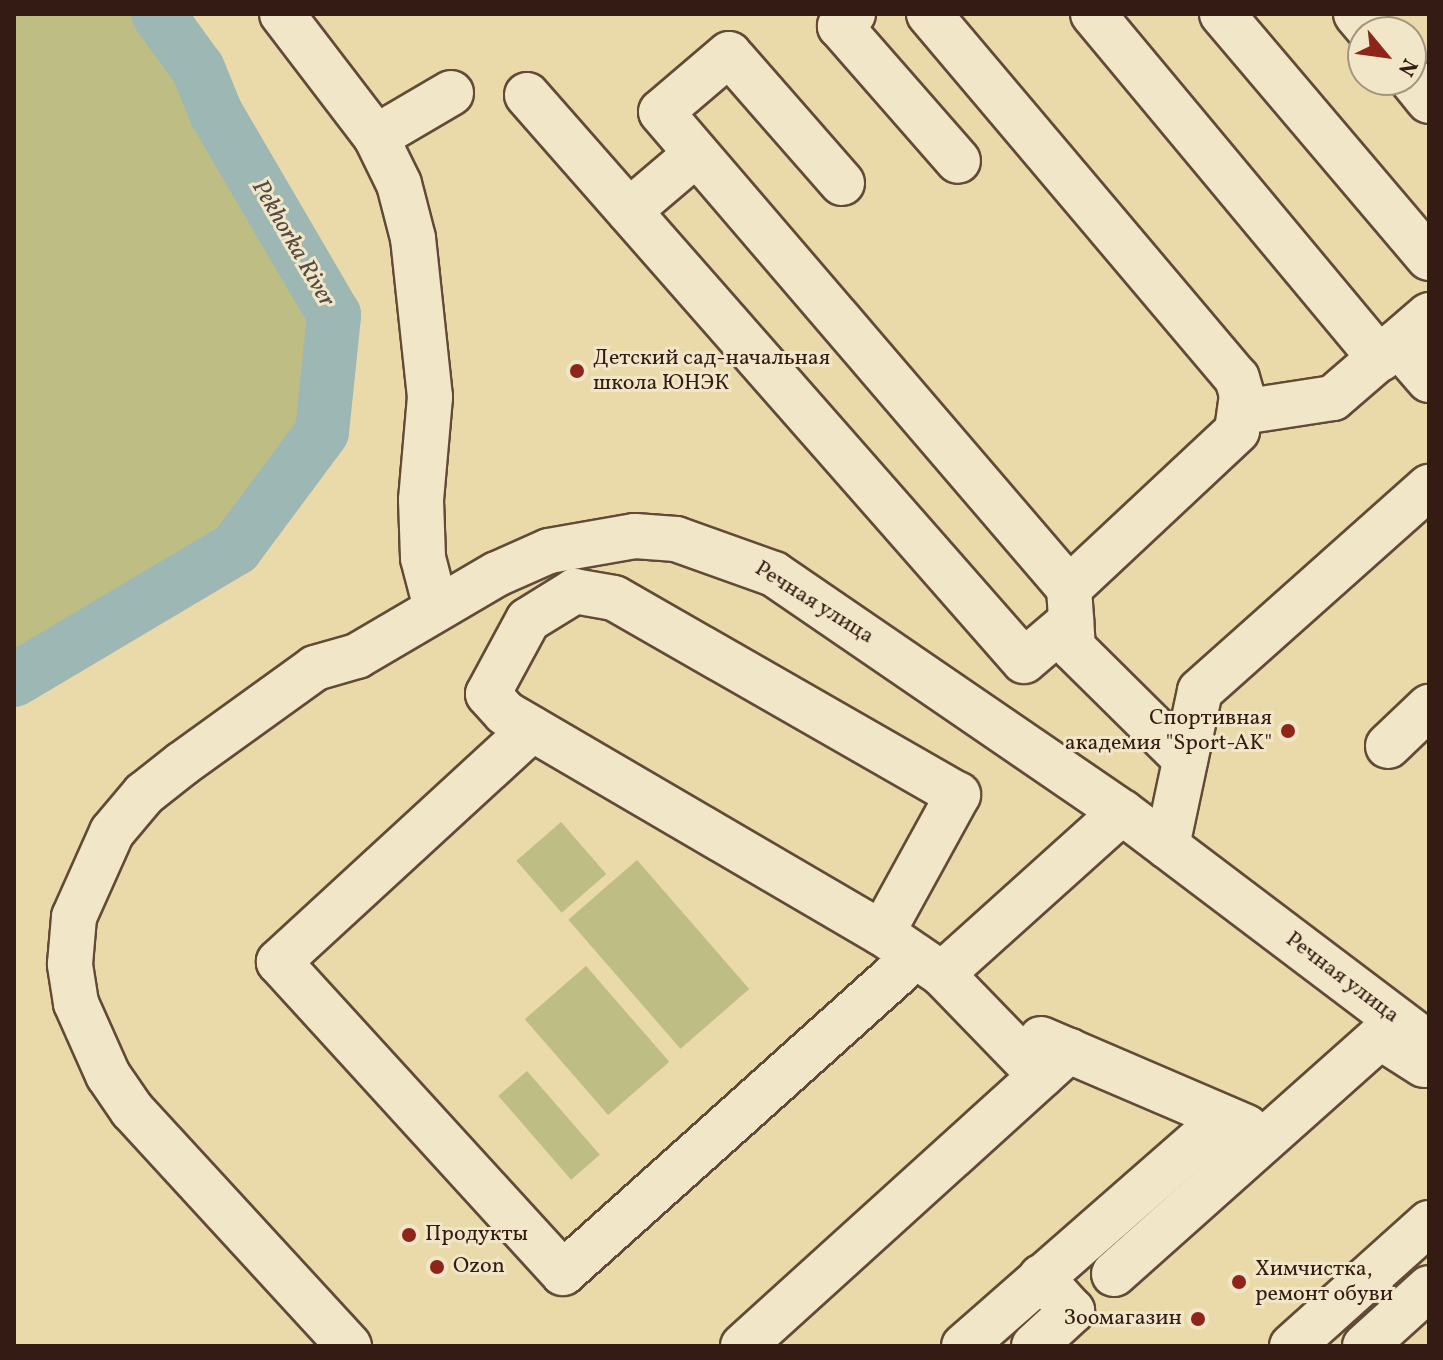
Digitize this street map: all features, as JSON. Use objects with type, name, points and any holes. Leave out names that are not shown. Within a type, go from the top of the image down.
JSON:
[{"type":"street","points":[[853,14],[840,26],[958,161]]},
{"type":"street","points":[[527,95],[1024,661],[1070,604],[1237,431],[1242,412],[1237,378],[929,14]]},
{"type":"street","points":[[1093,14],[1402,339],[1429,380]]},
{"type":"street","points":[[1222,14],[1429,258]]},
{"type":"street","points":[[289,16],[376,137],[399,184],[413,238],[433,343],[422,544],[436,608]]},
{"type":"street","points":[[842,183],[729,54],[661,112],[1070,604],[1073,648],[1185,759]]},
{"type":"street","points":[[376,137],[451,93]]},
{"type":"street","points":[[629,211],[696,154]]},
{"type":"street","points":[[1242,412],[1333,398],[1402,339]]},
{"type":"street","points":[[1167,846],[1200,691],[1429,487]]},
{"type":"street","name":"Речная улица","points":[[349,1346],[132,1110],[108,1075],[76,1003],[70,964],[74,917],[112,832],[144,794],[315,668],[357,656],[436,608],[549,551],[594,540],[635,536],[708,547],[809,594],[1167,846],[1268,946],[1429,1044]]},
{"type":"street","points":[[913,954],[958,795],[598,591],[575,591],[528,620],[488,694],[505,713],[913,954],[987,1015],[1055,1063],[1224,1118],[1267,1136]]},
{"type":"street","points":[[1388,746],[1429,707]]},
{"type":"street","points":[[532,729],[279,962],[563,1273],[913,954],[1122,812]]},
{"type":"street","points":[[1114,1274],[1380,1037],[1429,1069]]},
{"type":"street","points":[[743,1346],[1055,1063]]},
{"type":"street","points":[[964,1346],[1224,1118]]},
{"type":"street","points":[[1292,1346],[1429,1223]]},
{"type":"street","points":[[1034,1346],[1072,1311],[1041,1277]]},
{"type":"street","points":[[1365,1346],[1429,1288]]},
{"type":"green space","points":[[14,14],[158,14],[198,69],[216,113],[334,315],[322,432],[236,548],[14,680]]},
{"type":"green space","points":[[561,822],[606,874],[562,913],[516,861]]},
{"type":"green space","points":[[637,860],[749,989],[681,1049],[568,920]]},
{"type":"green space","points":[[586,966],[669,1062],[608,1115],[525,1019]]},
{"type":"green space","points":[[527,1071],[600,1155],[571,1180],[498,1096]]},
{"type":"waterway","name":"Pekhorka River","points":[[14,680],[236,548],[322,432],[334,315],[216,113],[198,69],[158,14]]},
{"type":"place","name":"Детский сад-начальная школа ЮНЭК","points":[[577,371]]},
{"type":"place","name":"Спортивная академия \"Sport-AK\"","points":[[1288,731]]},
{"type":"place","name":"Продукты","points":[[409,1235]]},
{"type":"place","name":"Ozon","points":[[437,1267]]},
{"type":"place","name":"Химчистка, ремонт обуви","points":[[1239,1282]]},
{"type":"place","name":"Зоомагазин","points":[[1198,1319]]}]
